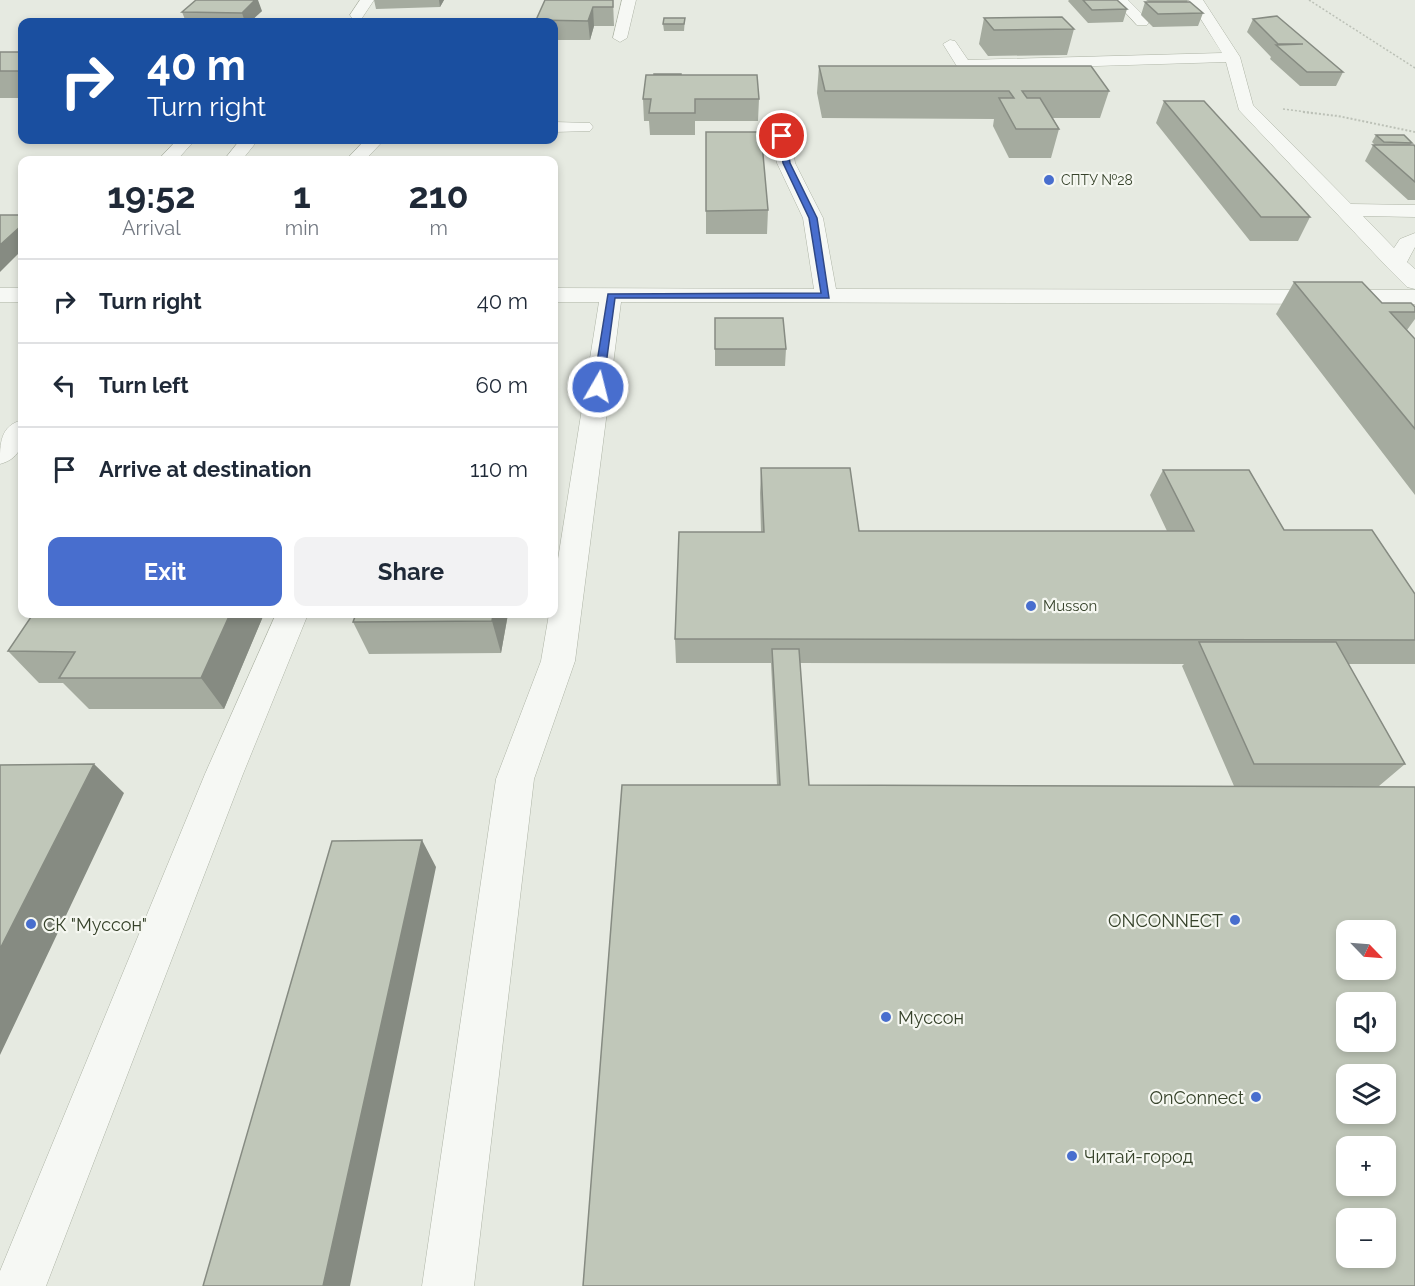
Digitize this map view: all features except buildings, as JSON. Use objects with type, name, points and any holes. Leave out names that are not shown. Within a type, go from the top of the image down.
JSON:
[{"type":"street","points":[[357,15],[367,0]]},
{"type":"street","points":[[1121,0],[1142,21]]},
{"type":"street","points":[[1196,0],[1232,57],[1245,106],[1415,282]]},
{"type":"street","points":[[620,38],[625,4]]},
{"type":"street","points":[[950,44],[963,65],[1232,57]]},
{"type":"street","points":[[558,127],[584,127]]},
{"type":"street","points":[[782,136],[786,163],[813,218],[826,296]]},
{"type":"street","points":[[171,156],[182,144]]},
{"type":"street","points":[[236,156],[246,144]]},
{"type":"street","points":[[359,156],[371,144]]},
{"type":"street","points":[[1344,210],[1415,211]]},
{"type":"street","points":[[1396,263],[1407,243],[1415,239]]},
{"type":"street","points":[[0,295],[18,295]]},
{"type":"street","points":[[558,295],[1415,297]]},
{"type":"street","points":[[448,1286],[515,778],[558,661],[611,296]]},
{"type":"street","points":[[0,455],[18,433]]},
{"type":"street","points":[[20,1286],[224,774],[290,618]]},
{"type":"path","points":[[1309,0],[1415,68]]},
{"type":"path","points":[[1245,106],[1338,116],[1415,132]]},
{"type":"place","name":"СПТУ №28","points":[[1049,180]]},
{"type":"place","name":"Musson","points":[[1031,606]]},
{"type":"place","name":"ONCONNECT","points":[[1235,920]]},
{"type":"place","name":"СК \"Муссон\"","points":[[31,924]]},
{"type":"place","name":"Муссон","points":[[886,1017]]},
{"type":"place","name":"OnConnect","points":[[1256,1097]]},
{"type":"place","name":"Читай-город","points":[[1072,1156]]},
{"type":"route","points":[[598,387],[611,296],[826,296],[813,218],[786,163],[782,136]]}]
